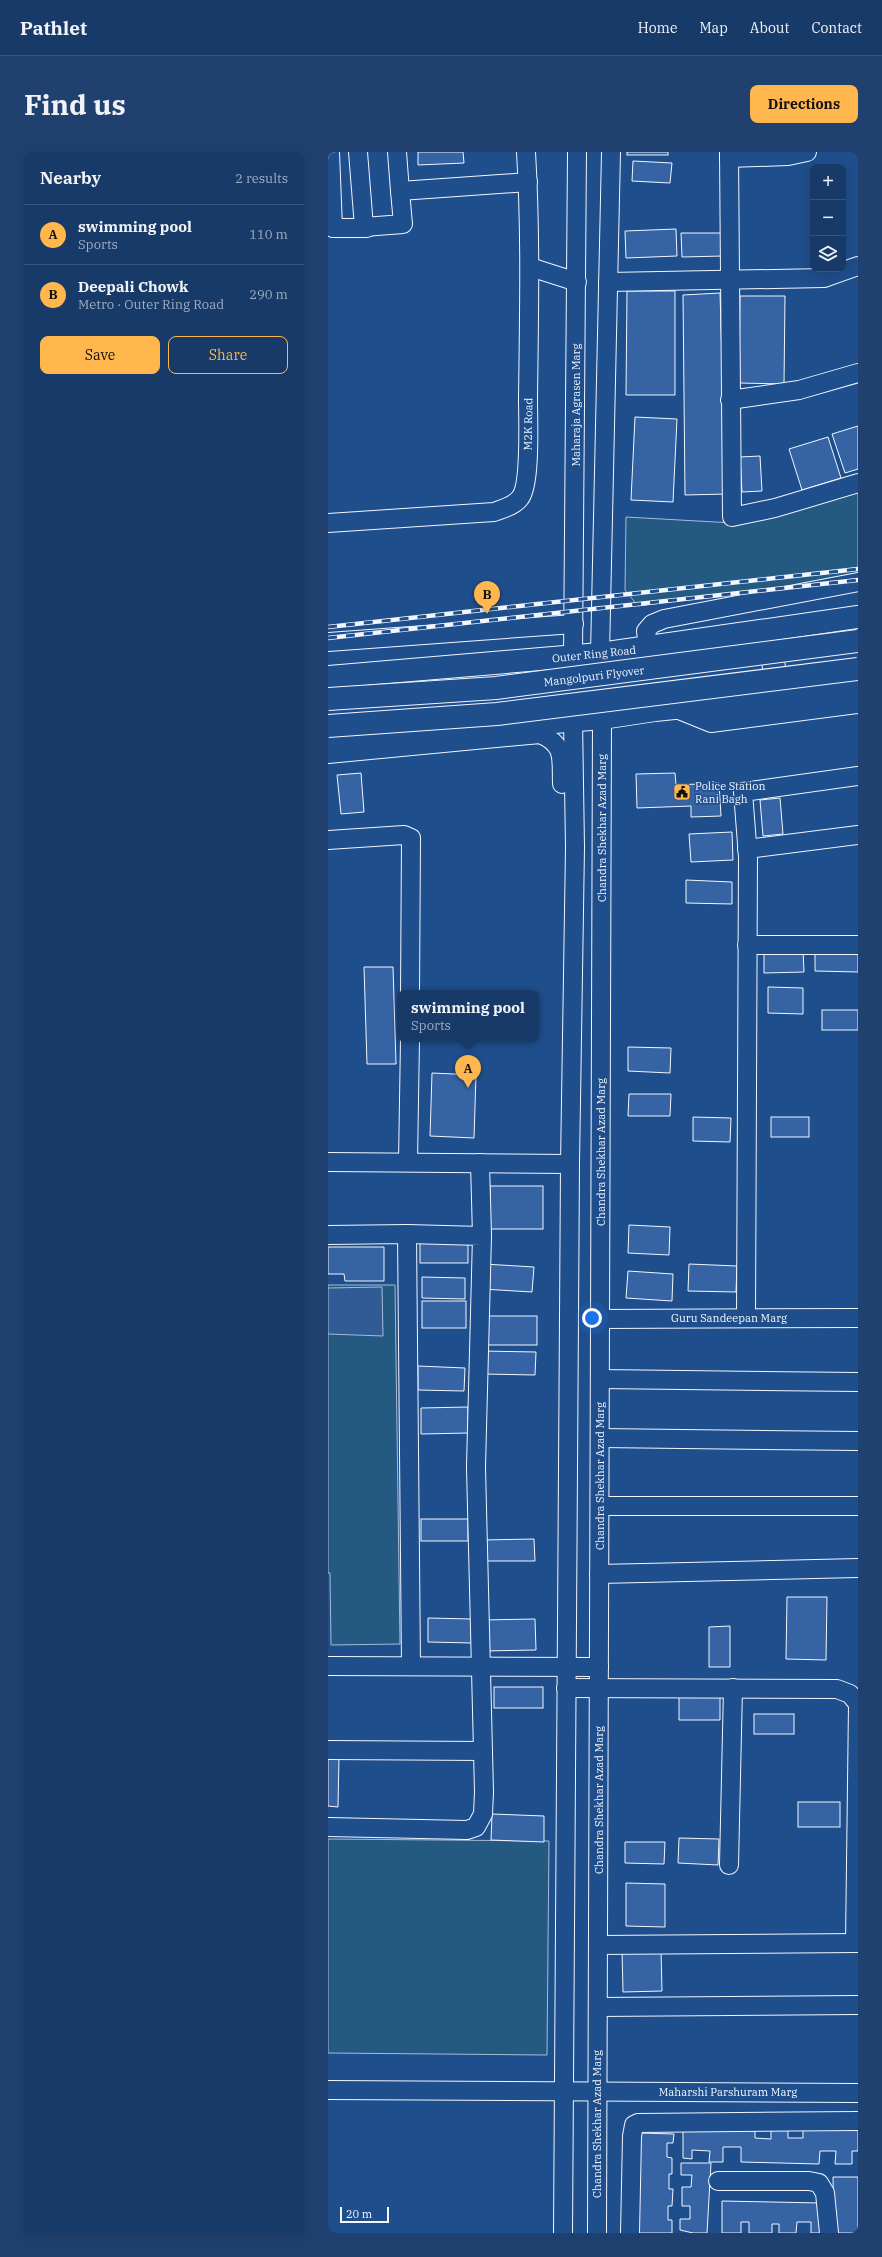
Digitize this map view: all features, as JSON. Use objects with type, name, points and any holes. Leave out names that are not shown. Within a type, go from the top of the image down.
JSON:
[{"type":"main road","name":"Outer Ring Road","points":[[328,677],[600,654],[751,634],[858,617]]},
{"type":"main road","points":[[751,634],[766,644],[774,660],[774,674],[770,688],[759,699]]},
{"type":"main road","name":"Mangolpuri Flyover","points":[[328,699],[496,688],[858,641]]},
{"type":"main road","points":[[328,726],[497,714],[858,669]]},
{"type":"main road","points":[[328,741],[602,718],[674,708],[858,689]]},
{"type":"street","points":[[330,152],[333,228],[367,228],[403,224],[397,152]]},
{"type":"street","points":[[358,152],[362,224],[367,228]]},
{"type":"street","name":"M2K Road","points":[[328,523],[494,512],[509,506],[521,498],[526,482],[530,267],[526,152]]},
{"type":"street","name":"Maharaja Agrasen Marg","points":[[572,657],[574,624],[577,152]]},
{"type":"street","points":[[600,654],[611,152]]},
{"type":"street","points":[[807,152],[788,156],[729,155],[732,517],[775,508],[858,483]]},
{"type":"street","points":[[400,191],[528,182]]},
{"type":"street","points":[[608,282],[824,278],[858,266]]},
{"type":"street","points":[[530,267],[577,282]]},
{"type":"street","points":[[730,400],[799,390],[858,373]]},
{"type":"street","points":[[575,456],[605,456]]},
{"type":"street","points":[[648,648],[646,632],[652,624],[664,619],[858,582]]},
{"type":"street","points":[[328,642],[574,624]]},
{"type":"street","points":[[674,708],[711,723],[858,704]]},
{"type":"street","name":"Chandra Shekhar Azad Marg","points":[[597,2233],[602,718]]},
{"type":"street","points":[[563,2233],[570,1164],[575,870],[573,720]]},
{"type":"street","points":[[328,754],[540,734],[553,739],[561,751],[564,852],[575,870]]},
{"type":"street","points":[[746,1318],[747,850],[743,792],[858,776]]},
{"type":"street","points":[[328,840],[404,835],[411,838],[410,990]]},
{"type":"street","points":[[747,850],[858,835]]},
{"type":"street","points":[[575,842],[602,844]]},
{"type":"street","points":[[747,945],[858,945]]},
{"type":"street","points":[[408,1162],[410,1042]]},
{"type":"street","points":[[328,1162],[570,1164]]},
{"type":"street","points":[[328,1827],[467,1830],[476,1827],[483,1814],[483,1751],[476,1467],[482,1236],[480,1163]]},
{"type":"street","points":[[328,1235],[407,1234],[482,1236]]},
{"type":"street","points":[[407,1234],[411,1666]]},
{"type":"street","name":"Guru Sandeepan Marg","points":[[600,1319],[858,1318]]},
{"type":"street","points":[[600,1380],[858,1382]]},
{"type":"street","points":[[600,1438],[858,1441]]},
{"type":"street","points":[[600,1506],[858,1506]]},
{"type":"street","points":[[599,1574],[858,1568]]},
{"type":"street","points":[[328,1666],[599,1667]]},
{"type":"street","points":[[566,1688],[837,1688],[850,1694],[858,1704],[856,1943],[598,1945]]},
{"type":"street","points":[[729,1865],[733,1688]]},
{"type":"street","points":[[328,1750],[483,1751]]},
{"type":"street","points":[[598,2007],[858,2006]]},
{"type":"street","points":[[328,2090],[564,2092]]},
{"type":"street","name":"Maharshi Parshuram Marg","points":[[564,2092],[858,2093]]},
{"type":"street","points":[[630,2233],[632,2136],[634,2125],[638,2123],[858,2121]]},
{"type":"street","points":[[718,2181],[809,2181],[819,2183],[825,2193],[829,2233]]},
{"type":"shaded area","points":[[858,490],[858,577],[638,606],[625,590],[626,517],[733,523]]},
{"type":"shaded area","points":[[328,1285],[395,1285],[400,1644],[331,1645],[330,1573],[328,1573]]},
{"type":"shaded area","points":[[382,1287],[383,1336],[328,1334],[328,1288]]},
{"type":"shaded area","points":[[328,1839],[549,1841],[547,2055],[328,2053]]},
{"type":"building","points":[[418,152],[463,152],[464,163],[418,165]]},
{"type":"building","points":[[627,152],[668,152],[668,155],[627,155]]},
{"type":"building","points":[[633,161],[672,163],[670,183],[632,181]]},
{"type":"building","points":[[676,229],[677,256],[626,258],[625,231]]},
{"type":"building","points":[[681,233],[723,233],[723,256],[682,257]]},
{"type":"building","points":[[627,291],[675,291],[675,395],[626,395]]},
{"type":"building","points":[[720,293],[726,494],[685,495],[683,295]]},
{"type":"building","points":[[740,296],[785,296],[784,384],[739,383]]},
{"type":"building","points":[[635,417],[677,419],[673,502],[631,500]]},
{"type":"building","points":[[858,426],[858,469],[845,473],[832,434]]},
{"type":"building","points":[[828,437],[841,478],[802,490],[789,449]]},
{"type":"building","points":[[760,456],[762,491],[742,492],[740,457]]},
{"type":"building","points":[[361,773],[364,812],[341,814],[337,775]]},
{"type":"building","points":[[675,773],[676,785],[719,783],[721,816],[691,817],[691,806],[637,808],[636,774]]},
{"type":"building","points":[[780,798],[783,834],[763,836],[760,800]]},
{"type":"building","points":[[732,832],[733,860],[691,862],[689,834]]},
{"type":"building","points":[[686,880],[732,882],[732,904],[686,903]]},
{"type":"building","points":[[815,947],[858,947],[858,972],[815,971]]},
{"type":"building","points":[[764,949],[803,949],[804,972],[764,973]]},
{"type":"building","points":[[364,967],[393,967],[396,1064],[367,1064]]},
{"type":"building","points":[[768,987],[803,988],[803,1014],[768,1013]]},
{"type":"building","points":[[822,1010],[858,1010],[858,1030],[822,1030]]},
{"type":"building","points":[[628,1047],[671,1048],[670,1073],[628,1071]]},
{"type":"building","points":[[432,1073],[476,1075],[474,1138],[430,1136]]},
{"type":"building","points":[[629,1094],[671,1094],[670,1116],[628,1116]]},
{"type":"building","points":[[693,1117],[731,1118],[730,1142],[693,1141]]},
{"type":"building","points":[[771,1117],[809,1117],[809,1137],[771,1137]]},
{"type":"building","points":[[490,1186],[543,1186],[543,1229],[490,1229]]},
{"type":"building","points":[[629,1225],[670,1227],[669,1255],[628,1253]]},
{"type":"building","points":[[420,1237],[468,1237],[468,1263],[420,1263]]},
{"type":"building","points":[[328,1247],[384,1247],[384,1281],[345,1281],[344,1274],[328,1274]]},
{"type":"building","points":[[484,1264],[534,1267],[532,1292],[482,1289]]},
{"type":"building","points":[[689,1264],[737,1266],[736,1292],[688,1291]]},
{"type":"building","points":[[628,1271],[673,1274],[672,1301],[626,1298]]},
{"type":"building","points":[[422,1277],[465,1278],[465,1299],[422,1298]]},
{"type":"building","points":[[422,1301],[466,1301],[466,1328],[422,1328]]},
{"type":"building","points":[[484,1316],[537,1316],[537,1345],[484,1345]]},
{"type":"building","points":[[482,1351],[536,1352],[535,1375],[482,1374]]},
{"type":"building","points":[[418,1366],[465,1368],[464,1391],[418,1390]]},
{"type":"building","points":[[468,1407],[468,1433],[421,1434],[421,1408]]},
{"type":"building","points":[[421,1519],[468,1519],[468,1541],[421,1541]]},
{"type":"building","points":[[534,1539],[535,1561],[482,1561],[482,1540]]},
{"type":"building","points":[[787,1597],[827,1597],[826,1660],[786,1659]]},
{"type":"building","points":[[428,1618],[472,1619],[472,1643],[428,1642]]},
{"type":"building","points":[[535,1619],[536,1650],[483,1651],[482,1620]]},
{"type":"building","points":[[730,1626],[730,1667],[709,1667],[709,1627]]},
{"type":"building","points":[[494,1687],[543,1687],[543,1708],[494,1708]]},
{"type":"building","points":[[679,1695],[720,1696],[720,1720],[679,1720]]},
{"type":"building","points":[[754,1714],[794,1714],[794,1734],[754,1734]]},
{"type":"building","points":[[328,1756],[339,1757],[338,1807],[328,1806]]},
{"type":"building","points":[[798,1802],[840,1802],[840,1827],[798,1827]]},
{"type":"building","points":[[492,1814],[544,1816],[544,1842],[491,1840]]},
{"type":"building","points":[[679,1838],[719,1839],[718,1865],[678,1863]]},
{"type":"building","points":[[625,1842],[665,1842],[664,1864],[625,1863]]},
{"type":"building","points":[[626,1883],[665,1884],[665,1927],[626,1926]]},
{"type":"building","points":[[622,1950],[661,1950],[662,1991],[623,1992]]},
{"type":"building","points":[[683,2126],[755,2127],[755,2138],[771,2139],[771,2128],[788,2129],[788,2138],[803,2138],[803,2128],[858,2129],[858,2151],[852,2151],[852,2164],[835,2164],[836,2151],[820,2151],[819,2164],[741,2162],[741,2147],[723,2147],[723,2162],[709,2162],[710,2151],[692,2150],[692,2159],[683,2158]]},
{"type":"building","points":[[640,2133],[674,2134],[673,2143],[667,2143],[667,2157],[672,2158],[672,2174],[669,2174],[669,2189],[673,2189],[672,2206],[668,2206],[668,2220],[672,2220],[672,2233],[638,2233]]},
{"type":"building","points":[[681,2163],[711,2163],[707,2233],[693,2233],[680,2230],[680,2219],[690,2219],[690,2206],[682,2206],[682,2187],[691,2187],[692,2175],[681,2175]]},
{"type":"building","points":[[833,2177],[858,2177],[858,2233],[834,2233]]},
{"type":"building","points":[[722,2201],[821,2203],[820,2233],[811,2233],[811,2222],[797,2222],[796,2233],[779,2233],[779,2224],[772,2224],[772,2233],[749,2233],[749,2222],[741,2222],[741,2233],[722,2233]]},
{"type":"railway","points":[[328,627],[858,569]]},
{"type":"railway","points":[[328,638],[858,580]]},
{"type":"place","name":"Deepali Chowk","points":[[487,614]]},
{"type":"place","name":"Police Station Rani Bagh","points":[[682,792]]},
{"type":"place","name":"swimming pool","points":[[468,1088]]}]
